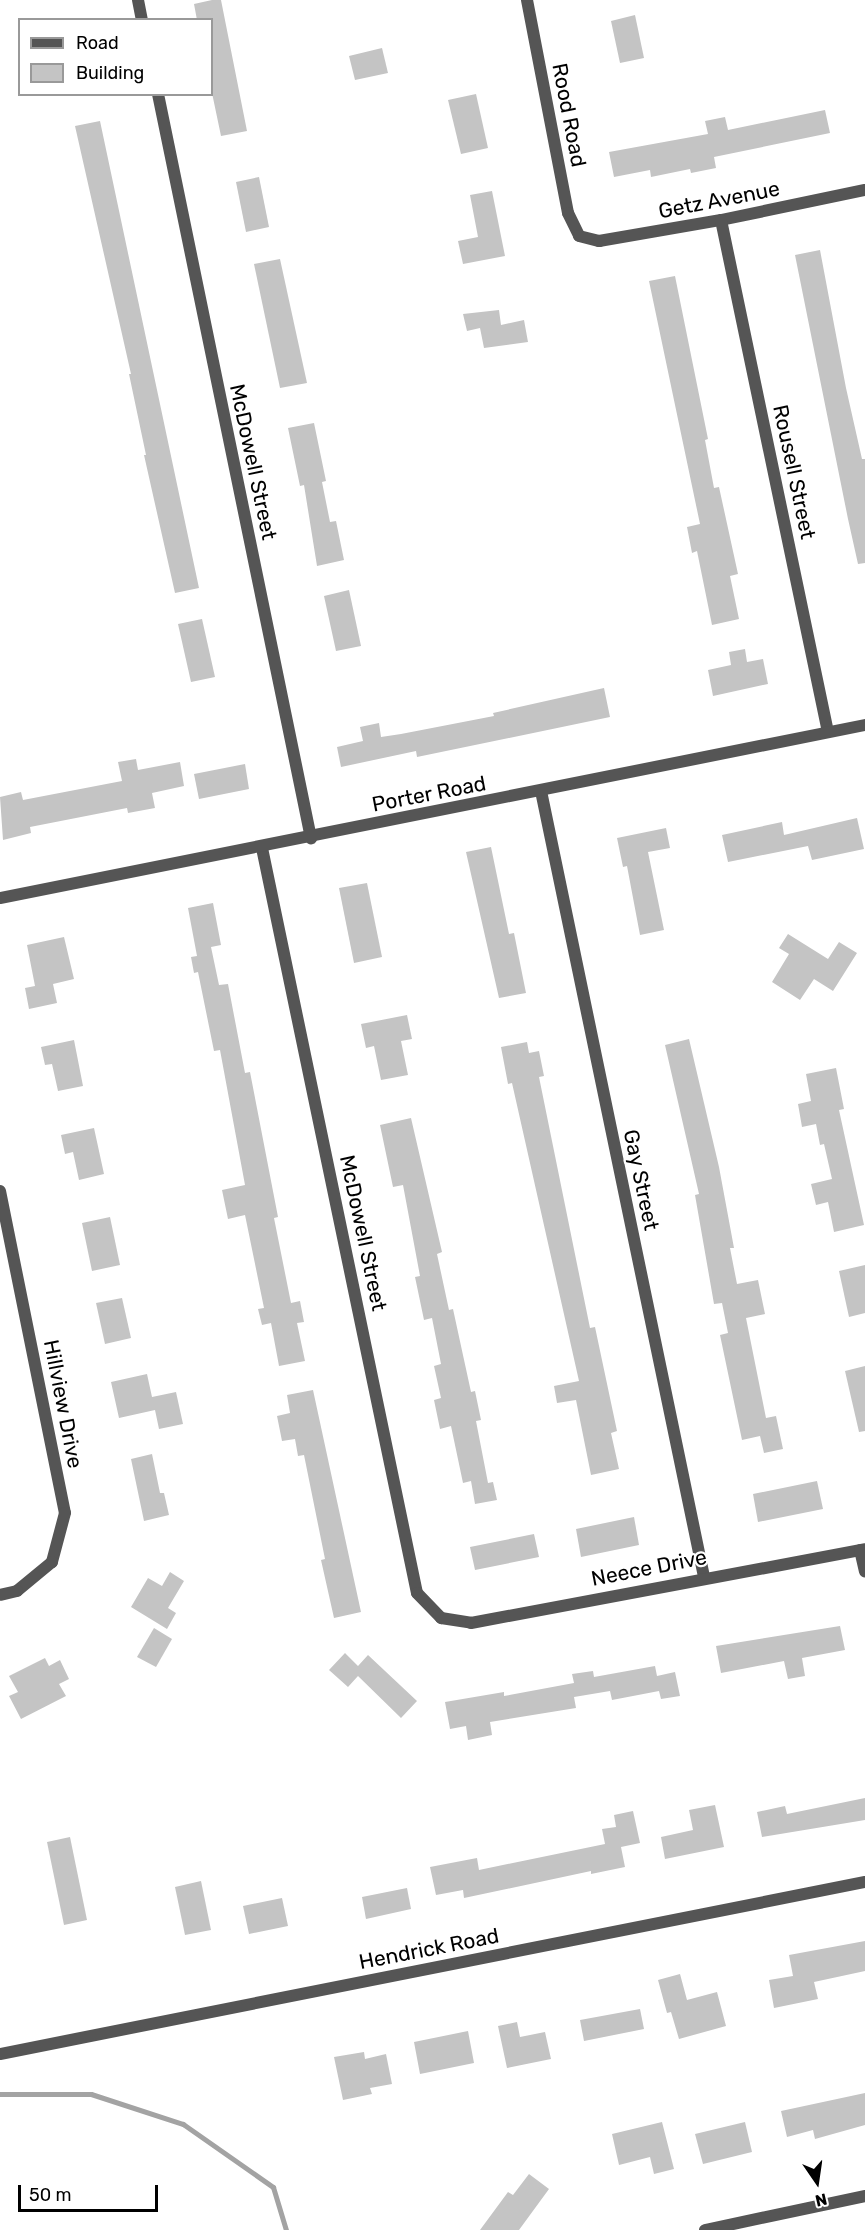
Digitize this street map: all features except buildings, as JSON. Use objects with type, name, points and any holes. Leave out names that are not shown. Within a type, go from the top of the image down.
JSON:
[{"type":"street","points":[[138,0],[142,18]]},
{"type":"street","name":"Rood Road","points":[[527,0],[568,213],[579,236]]},
{"type":"street","name":"McDowell Street","points":[[158,96],[311,838]]},
{"type":"street","name":"Getz Avenue","points":[[579,236],[599,241],[721,220],[865,190]]},
{"type":"street","name":"Rousell Street","points":[[721,220],[828,732]]},
{"type":"street","name":"Porter Road","points":[[0,898],[262,848],[865,725]]},
{"type":"street","name":"Gay Street","points":[[541,791],[704,1577]]},
{"type":"street","name":"McDowell Street","points":[[262,848],[417,1593],[441,1617]]},
{"type":"street","name":"Hillview Drive","points":[[0,1191],[65,1513],[52,1562],[17,1591],[0,1595]]},
{"type":"street","points":[[863,1550],[865,1571]]},
{"type":"street","name":"Neece Drive","points":[[441,1617],[471,1623],[704,1577],[863,1550]]},
{"type":"street","name":"Hendrick Road","points":[[0,2054],[865,1882]]},
{"type":"street","points":[[705,2230],[865,2196]]},
{"type":"waterway","points":[[0,2094],[91,2094],[183,2124],[273,2187],[286,2230]]}]
